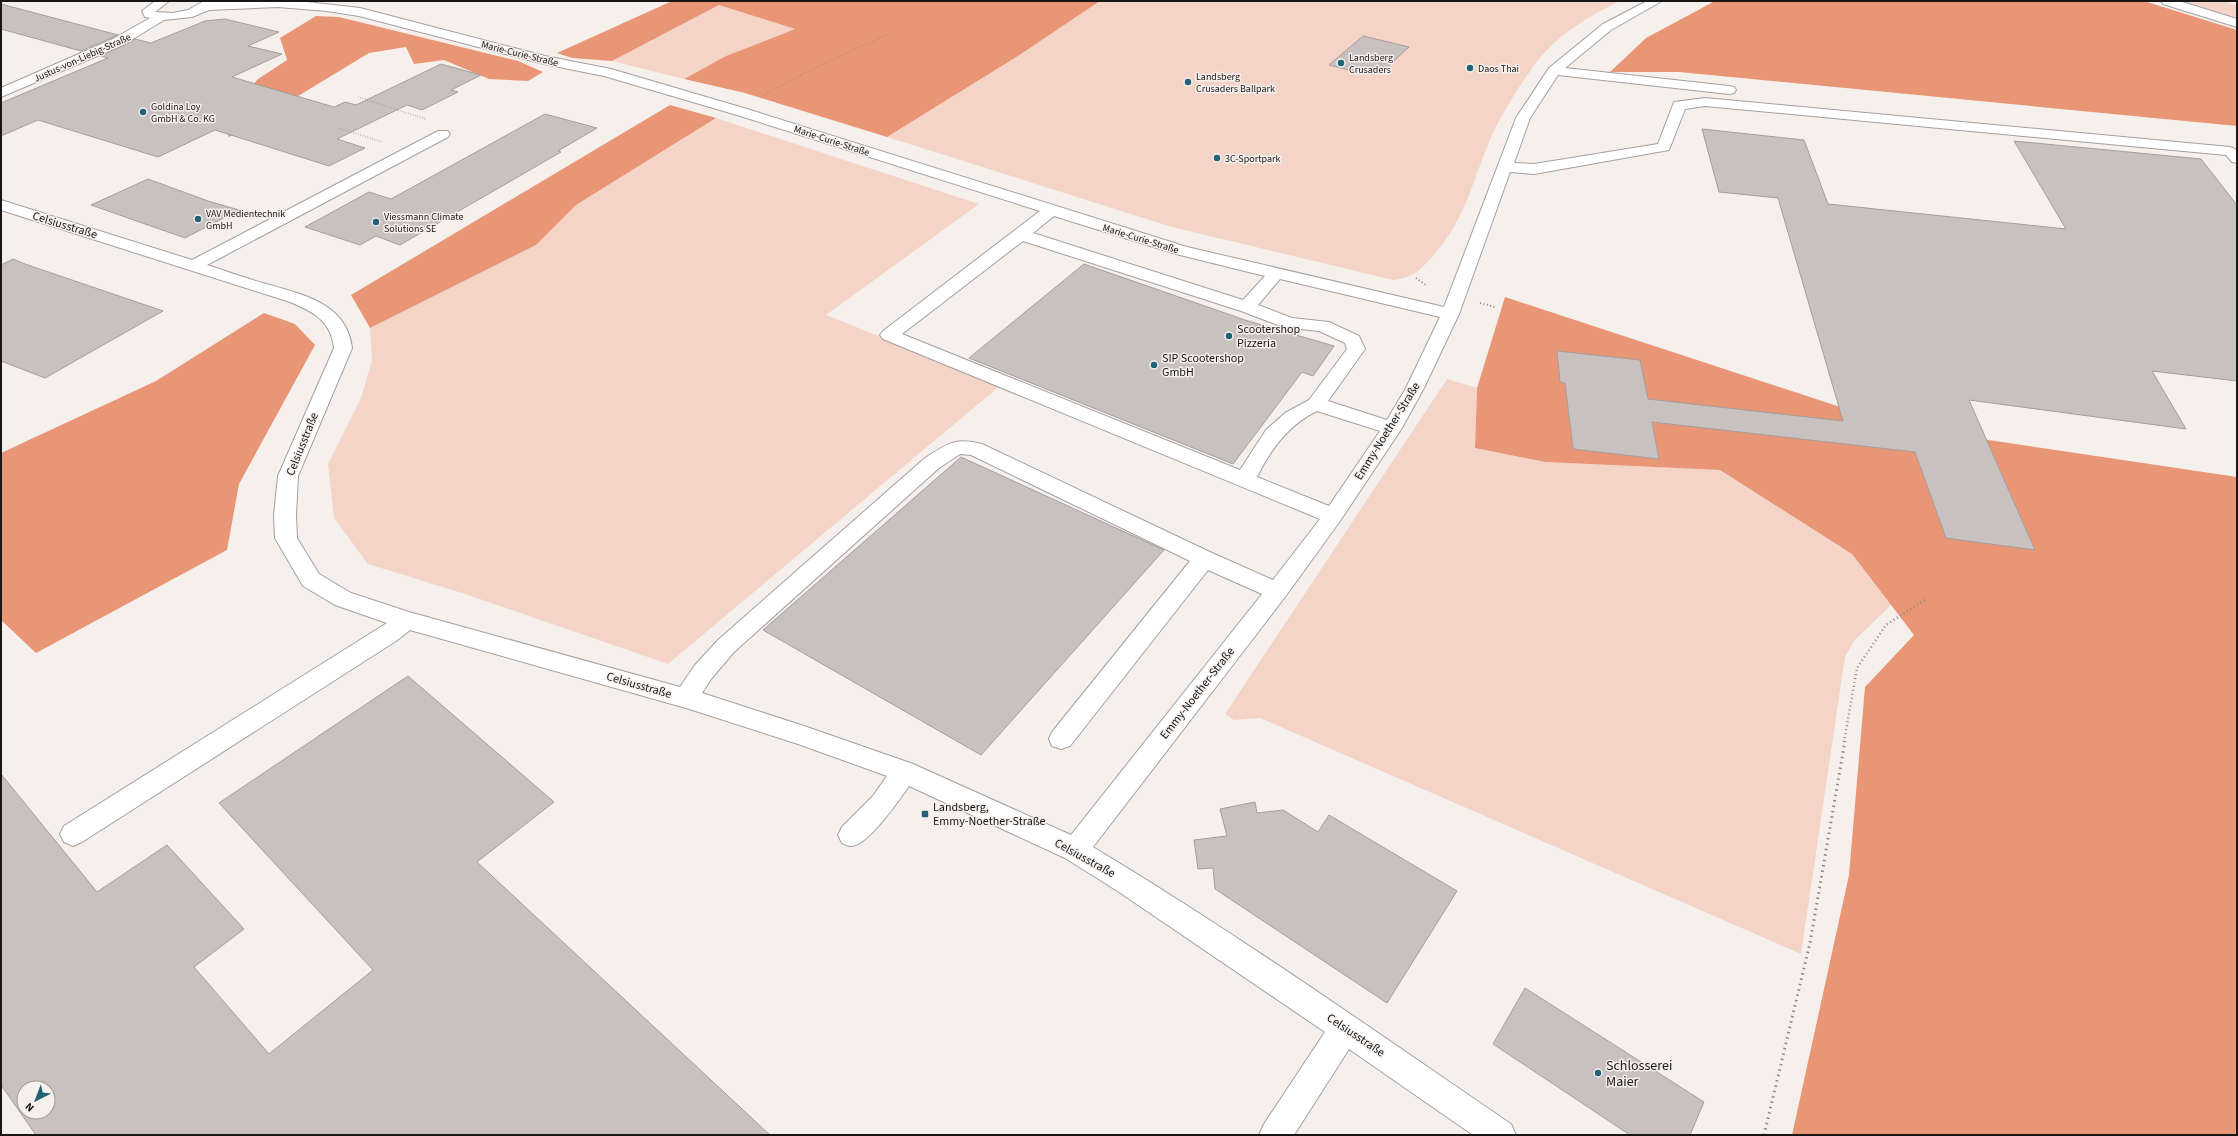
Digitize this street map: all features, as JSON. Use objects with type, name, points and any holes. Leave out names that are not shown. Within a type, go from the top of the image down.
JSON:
[{"type":"street","points":[[161,17],[153,16],[148,11],[163,1]]},
{"type":"street","name":"Emmy-Noether-Straße","points":[[1075,850],[1277,591],[1333,516],[1392,428],[1415,388],[1450,314],[1522,118],[1554,71],[1607,27],[1656,1]]},
{"type":"street","points":[[2167,1],[2237,23]]},
{"type":"street","name":"Justus-von-Liebig-Straße","points":[[1,92],[118,42],[161,17],[187,14],[209,3]]},
{"type":"street","name":"Marie-Curie-Straße","points":[[209,3],[306,4],[360,12],[544,60],[606,72],[742,112],[1182,251],[1450,314]]},
{"type":"street","points":[[1554,71],[1744,91]]},
{"type":"street","points":[[1504,167],[1534,169],[1664,147],[1679,106],[1705,102],[2230,151],[2237,159]]},
{"type":"street","points":[[1974,113],[2237,138]]},
{"type":"street","points":[[195,265],[443,134]]},
{"type":"street","name":"Celsiusstraße","points":[[1,205],[195,265],[317,308],[335,322],[342,339],[343,348],[288,476],[285,515],[286,538],[311,580],[343,599],[406,620],[686,698],[804,736],[904,772],[1075,850],[1129,883],[1345,1028],[1500,1135]]},
{"type":"street","points":[[1051,210],[1021,235],[889,334],[1333,516]]},
{"type":"street","points":[[1021,235],[1247,307],[1289,323],[1323,326],[1353,340],[1356,349],[1316,404],[1299,411],[1282,424],[1260,450],[1245,480]]},
{"type":"street","points":[[1247,307],[1276,273]]},
{"type":"street","points":[[1316,404],[1392,428]]},
{"type":"street","points":[[686,698],[703,672],[726,646],[932,463],[956,447],[975,449],[1204,559],[1277,591]]},
{"type":"street","points":[[1061,739],[1204,559]]},
{"type":"street","points":[[73,834],[388,636],[406,620]]},
{"type":"street","points":[[851,835],[882,804],[904,772]]},
{"type":"street","points":[[1275,1135],[1345,1028]]},
{"type":"path","points":[[761,97],[802,74],[890,33]]},
{"type":"path","points":[[358,97],[429,120]]},
{"type":"path","points":[[339,128],[411,151]]},
{"type":"path","points":[[1764,1135],[1810,943],[1857,668],[1886,625],[1926,599]]},
{"type":"shaded area","points":[[672,1],[1100,1],[1018,56],[887,137],[745,93],[684,79],[726,56],[795,29],[719,5],[612,61],[572,58],[557,53]]},
{"type":"shaded area","name":"3C-Sportpark","points":[[1100,1],[1620,1],[1574,27],[1544,53],[1515,93],[1497,125],[1463,209],[1445,241],[1432,257],[1415,273],[1393,280],[1172,227],[887,137],[1018,56]]},
{"type":"shaded area","points":[[1715,1],[2144,1],[2237,30],[2237,126],[1679,72],[1610,72],[1646,38]]},
{"type":"shaded area","points":[[2181,1],[2224,1],[2237,5],[2237,18]]},
{"type":"shaded area","points":[[719,5],[796,29],[726,56],[684,79],[612,61]]},
{"type":"shaded area","points":[[316,16],[339,17],[518,61],[543,72],[528,81],[489,79],[444,60],[414,64],[406,47],[369,53],[257,121],[255,128],[228,137],[231,109],[258,79],[287,60],[280,38]]},
{"type":"shaded area","points":[[670,105],[716,118],[576,205],[536,245],[370,328],[351,295]]},
{"type":"shaded area","points":[[716,118],[979,204],[826,315],[1001,385],[668,664],[462,593],[368,564],[334,518],[328,464],[361,398],[372,360],[370,328],[536,245],[576,205]]},
{"type":"shaded area","points":[[1505,297],[1901,427],[2237,477],[2237,1135],[1792,1135],[1849,875],[1865,687],[1914,635],[1852,554],[1720,470],[1545,462],[1475,448],[1477,388]]},
{"type":"shaded area","points":[[264,313],[295,324],[315,345],[239,484],[227,550],[36,653],[1,620],[1,453],[156,381]]},
{"type":"shaded area","points":[[1447,379],[1477,388],[1475,448],[1545,462],[1720,470],[1852,554],[1891,605],[1854,641],[1845,657],[1801,954],[1260,718],[1234,720],[1225,714]]},
{"type":"building","points":[[1,4],[118,35],[81,51],[1,29]]},
{"type":"building","points":[[225,19],[279,32],[248,46],[282,54],[232,77],[334,107],[345,102],[356,105],[441,64],[481,75],[451,90],[458,92],[422,110],[407,105],[337,139],[365,148],[329,166],[215,130],[158,157],[38,120],[1,136],[1,103],[108,58],[100,56],[135,39],[151,43],[205,21]]},
{"type":"building","points":[[1363,36],[1409,47],[1382,72],[1367,68],[1361,73],[1329,65]]},
{"type":"building","points":[[545,114],[597,128],[558,151],[561,152],[400,245],[376,236],[360,245],[305,227],[369,192],[391,199]]},
{"type":"building","points":[[1702,129],[1804,140],[1828,204],[2066,229],[2014,141],[2201,159],[2237,205],[2237,381],[2152,371],[2186,429],[1969,400],[2035,550],[1946,538],[1915,452],[1652,422],[1659,459],[1573,449],[1565,383],[1560,382],[1557,351],[1640,360],[1648,399],[1843,421],[1778,198],[1719,192]]},
{"type":"building","points":[[148,179],[208,201],[239,210],[185,238],[91,205]]},
{"type":"building","points":[[13,259],[163,311],[45,378],[1,361],[1,265]]},
{"type":"building","name":"SIP Scootershop GmbH","points":[[1084,264],[1245,320],[1334,346],[1313,376],[1302,372],[1233,464],[969,358]]},
{"type":"building","points":[[961,457],[1164,550],[981,755],[763,630]]},
{"type":"building","points":[[408,676],[554,802],[477,862],[770,1135],[36,1135],[26,1120],[56,1120],[56,1080],[16,1080],[16,1106],[1,1085],[1,774],[97,892],[167,845],[244,929],[194,967],[269,1054],[373,970],[219,803]]},
{"type":"building","points":[[1255,802],[1257,813],[1283,810],[1318,832],[1329,815],[1457,891],[1387,1003],[1215,889],[1213,868],[1198,869],[1194,840],[1227,836],[1220,809]]},
{"type":"building","name":"Schlosserei Maier","points":[[1525,988],[1704,1102],[1690,1135],[1630,1135],[1493,1044]]},
{"type":"place","name":"Landsberg Crusaders","points":[[1341,63]]},
{"type":"place","name":"Daos Thai","points":[[1470,68]]},
{"type":"place","name":"Landsberg Crusaders Ballpark","points":[[1188,82]]},
{"type":"place","name":"Goldina Loy GmbH & Co. KG","points":[[143,112]]},
{"type":"place","name":"3C-Sportpark","points":[[1217,158]]},
{"type":"place","name":"VAV Medientechnik GmbH","points":[[198,219]]},
{"type":"place","name":"Viessmann Climate Solutions SE","points":[[376,222]]},
{"type":"place","name":"Scootershop Pizzeria","points":[[1229,336]]},
{"type":"place","name":"SIP Scootershop GmbH","points":[[1154,365]]},
{"type":"place","name":"Landsberg, Emmy-Noether-Straße","points":[[925,814]]},
{"type":"place","name":"Schlosserei Maier","points":[[1598,1073]]}]
